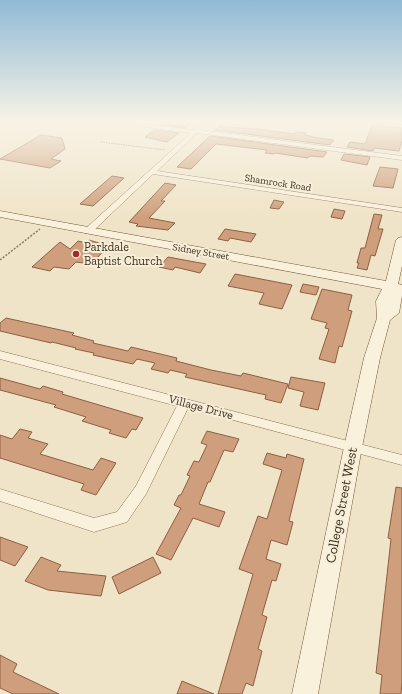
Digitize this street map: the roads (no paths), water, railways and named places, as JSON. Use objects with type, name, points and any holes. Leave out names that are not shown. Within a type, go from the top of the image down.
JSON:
[{"type":"main road","name":"Sidney Street","points":[[0,214],[396,287]]},
{"type":"main road","name":"College Street West","points":[[304,694],[372,358],[384,318],[392,313],[396,294],[401,250]]},
{"type":"street","points":[[88,231],[171,153]]},
{"type":"street","points":[[367,153],[402,158]]},
{"type":"street","name":"Shamrock Road","points":[[151,172],[402,210]]},
{"type":"street","name":"Village Drive","points":[[0,355],[402,460]]},
{"type":"street","points":[[0,495],[94,526],[122,517],[140,490],[184,402]]},
{"type":"place","name":"Parkdale Baptist Church","points":[[76,254]]}]
